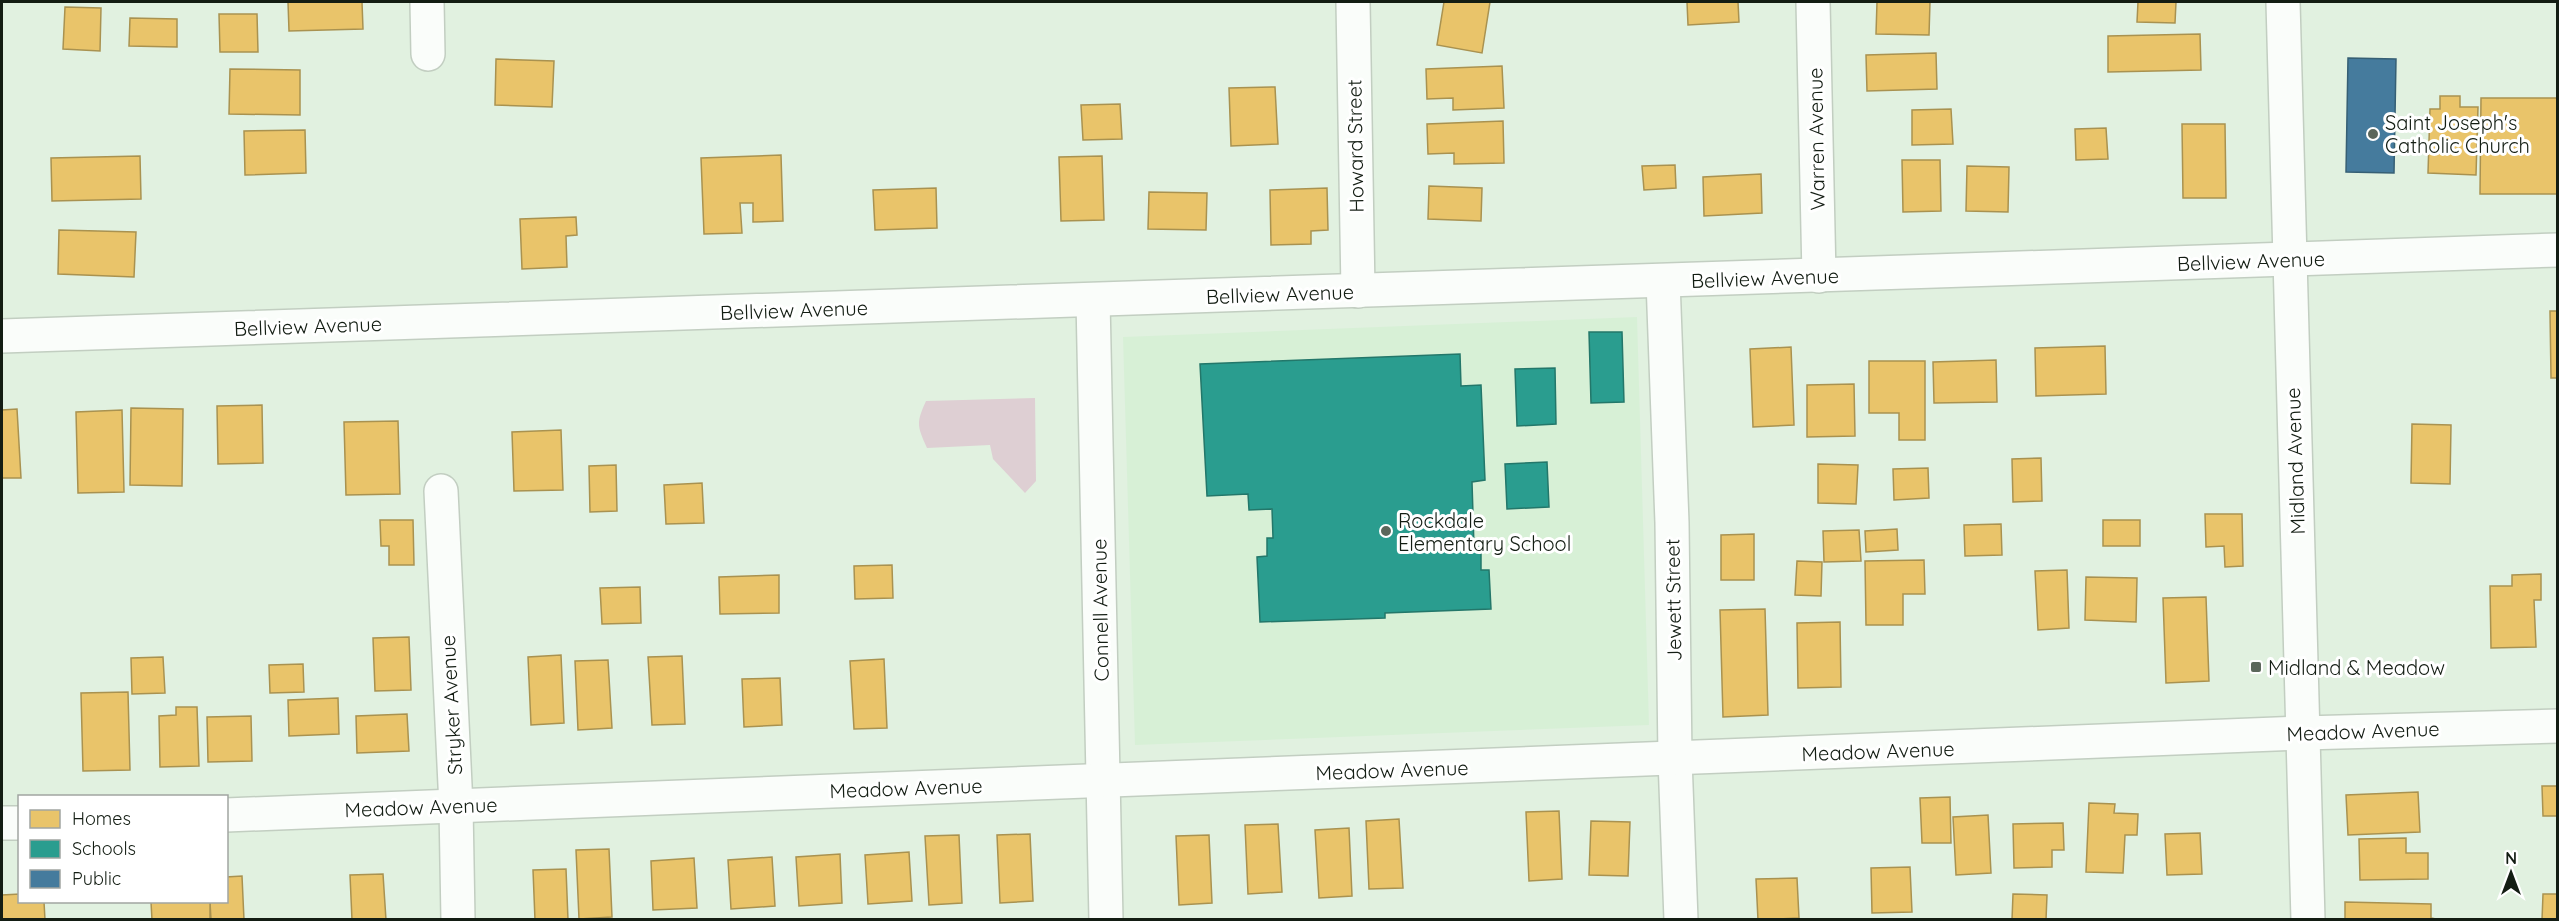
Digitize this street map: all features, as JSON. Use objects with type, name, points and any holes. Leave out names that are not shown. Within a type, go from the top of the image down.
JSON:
[{"type":"street","points":[[427,2],[428,54]]},
{"type":"street","name":"Howard Street","points":[[1353,2],[1358,291]]},
{"type":"street","name":"Warren Avenue","points":[[1813,2],[1819,276]]},
{"type":"street","name":"Midland Avenue","points":[[2283,2],[2308,920]]},
{"type":"street","name":"Bellview Avenue","points":[[2,336],[2558,250]]},
{"type":"street","name":"Jewett Street","points":[[1663,281],[1672,524],[1675,759],[1681,920]]},
{"type":"street","name":"Connell Avenue","points":[[1093,300],[1106,920]]},
{"type":"street","name":"Stryker Avenue","points":[[441,491],[456,806],[458,920]]},
{"type":"street","name":"Meadow Avenue","points":[[228,815],[2303,733],[2558,726]]},
{"type":"street","points":[[2,823],[18,823]]},
{"type":"shaded area","name":"Rockdale Elementary School","points":[[1637,317],[1649,725],[1135,745],[1123,337]]},
{"type":"shaded area","points":[[1035,398],[1036,481],[1025,493],[993,459],[990,445],[927,448],[920,429],[919,420],[926,401]]},
{"type":"building: Homes","points":[[288,2],[362,2],[363,29],[289,31]]},
{"type":"building: Homes","points":[[1444,2],[1490,2],[1482,53],[1437,45]]},
{"type":"building: Homes","points":[[1687,2],[1738,2],[1739,22],[1688,25]]},
{"type":"building: Homes","points":[[1877,2],[1930,2],[1929,35],[1876,34]]},
{"type":"building: Homes","points":[[2138,2],[2176,2],[2175,23],[2137,22]]},
{"type":"building: Homes","points":[[65,7],[101,8],[100,51],[63,49]]},
{"type":"building: Homes","points":[[219,14],[257,14],[258,52],[220,52]]},
{"type":"building: Homes","points":[[130,18],[177,19],[177,47],[129,46]]},
{"type":"building: Homes","points":[[2200,34],[2201,70],[2108,72],[2108,36]]},
{"type":"building: Homes","points":[[1936,53],[1937,89],[1867,91],[1866,55]]},
{"type":"building: Homes","points":[[496,59],[554,61],[552,107],[495,105]]},
{"type":"building: Homes","points":[[1502,66],[1504,108],[1453,110],[1453,98],[1427,99],[1426,69]]},
{"type":"building: Homes","points":[[230,69],[300,70],[300,115],[229,114]]},
{"type":"building: Homes","points":[[1275,87],[1278,144],[1231,146],[1229,88]]},
{"type":"building: Homes","points":[[2440,96],[2460,96],[2460,107],[2478,107],[2476,175],[2428,173],[2430,109],[2440,109]]},
{"type":"building: Homes","points":[[2481,98],[2558,98],[2558,194],[2480,194]]},
{"type":"building: Homes","points":[[1120,104],[1122,139],[1083,140],[1081,105]]},
{"type":"building: Homes","points":[[1951,109],[1953,144],[1912,145],[1912,110]]},
{"type":"building: Homes","points":[[1503,121],[1504,163],[1454,164],[1454,153],[1428,154],[1427,124]]},
{"type":"building: Homes","points":[[2182,124],[2225,124],[2226,198],[2183,198]]},
{"type":"building: Homes","points":[[2106,128],[2108,159],[2076,160],[2075,129]]},
{"type":"building: Homes","points":[[305,130],[306,173],[245,175],[244,131]]},
{"type":"building: Homes","points":[[781,155],[783,221],[753,222],[753,203],[740,203],[742,233],[704,234],[701,158]]},
{"type":"building: Homes","points":[[140,156],[141,199],[52,201],[51,158]]},
{"type":"building: Homes","points":[[1102,156],[1104,220],[1061,221],[1059,157]]},
{"type":"building: Homes","points":[[1902,160],[1940,160],[1941,211],[1903,212]]},
{"type":"building: Homes","points":[[1675,165],[1676,188],[1644,190],[1642,166]]},
{"type":"building: Homes","points":[[1967,166],[2009,167],[2008,212],[1966,211]]},
{"type":"building: Homes","points":[[1761,174],[1762,213],[1704,216],[1703,177]]},
{"type":"building: Homes","points":[[1429,186],[1482,188],[1481,221],[1428,219]]},
{"type":"building: Homes","points":[[936,188],[937,228],[875,230],[873,190]]},
{"type":"building: Homes","points":[[1327,188],[1328,230],[1311,231],[1311,244],[1271,245],[1270,190]]},
{"type":"building: Homes","points":[[1149,192],[1207,193],[1206,230],[1148,229]]},
{"type":"building: Homes","points":[[576,217],[577,235],[566,236],[567,267],[522,269],[520,219]]},
{"type":"building: Homes","points":[[59,230],[136,232],[134,277],[58,274]]},
{"type":"building: Homes","points":[[2550,311],[2558,311],[2558,378],[2551,378]]},
{"type":"building: Homes","points":[[2105,346],[2106,394],[2036,396],[2035,348]]},
{"type":"building: Homes","points":[[1791,347],[1794,425],[1753,427],[1750,349]]},
{"type":"building: Homes","points":[[1996,360],[1997,402],[1934,403],[1933,362]]},
{"type":"building: Homes","points":[[1869,361],[1925,361],[1925,440],[1899,440],[1899,413],[1869,413]]},
{"type":"building: Homes","points":[[1854,384],[1855,436],[1807,437],[1807,385]]},
{"type":"building: Homes","points":[[262,405],[263,463],[218,464],[217,406]]},
{"type":"building: Homes","points":[[131,408],[183,409],[182,486],[130,485]]},
{"type":"building: Homes","points":[[17,409],[21,478],[2,478],[2,410]]},
{"type":"building: Homes","points":[[122,410],[124,492],[78,493],[76,412]]},
{"type":"building: Homes","points":[[398,421],[400,494],[346,495],[344,422]]},
{"type":"building: Homes","points":[[2412,424],[2451,425],[2450,484],[2411,483]]},
{"type":"building: Homes","points":[[561,430],[563,490],[514,491],[512,432]]},
{"type":"building: Homes","points":[[2041,458],[2042,501],[2013,502],[2012,459]]},
{"type":"building: Homes","points":[[1818,464],[1858,465],[1856,504],[1818,503]]},
{"type":"building: Homes","points":[[616,465],[617,511],[590,512],[589,466]]},
{"type":"building: Homes","points":[[1928,468],[1929,498],[1894,500],[1893,469]]},
{"type":"building: Homes","points":[[702,483],[704,523],[666,524],[664,485]]},
{"type":"building: Homes","points":[[2205,514],[2242,514],[2243,566],[2225,567],[2224,546],[2206,547]]},
{"type":"building: Homes","points":[[380,520],[413,520],[414,565],[389,565],[389,546],[381,546]]},
{"type":"building: Homes","points":[[2103,520],[2140,520],[2140,546],[2103,546]]},
{"type":"building: Homes","points":[[2001,524],[2002,555],[1965,556],[1964,525]]},
{"type":"building: Homes","points":[[1897,529],[1898,550],[1866,552],[1865,531]]},
{"type":"building: Homes","points":[[1859,530],[1861,561],[1824,562],[1823,531]]},
{"type":"building: Homes","points":[[1754,534],[1754,580],[1721,580],[1721,535]]},
{"type":"building: Homes","points":[[1924,560],[1925,594],[1903,594],[1903,625],[1866,625],[1865,561]]},
{"type":"building: Homes","points":[[1797,561],[1822,562],[1821,596],[1795,595]]},
{"type":"building: Homes","points":[[892,565],[893,598],[855,599],[854,566]]},
{"type":"building: Homes","points":[[2067,570],[2069,628],[2038,630],[2035,571]]},
{"type":"building: Homes","points":[[2541,574],[2541,600],[2534,600],[2536,647],[2491,648],[2490,586],[2512,586],[2512,575]]},
{"type":"building: Homes","points":[[779,575],[779,613],[720,614],[719,577]]},
{"type":"building: Homes","points":[[2086,577],[2137,578],[2136,622],[2085,620]]},
{"type":"building: Homes","points":[[640,587],[641,623],[602,624],[600,588]]},
{"type":"building: Homes","points":[[2206,597],[2209,681],[2166,683],[2163,598]]},
{"type":"building: Homes","points":[[1765,609],[1768,715],[1723,717],[1720,610]]},
{"type":"building: Homes","points":[[1840,622],[1841,687],[1798,688],[1797,623]]},
{"type":"building: Homes","points":[[409,637],[411,690],[375,691],[373,638]]},
{"type":"building: Homes","points":[[561,655],[564,723],[531,725],[528,657]]},
{"type":"building: Homes","points":[[682,656],[685,724],[652,725],[648,657]]},
{"type":"building: Homes","points":[[163,657],[165,693],[132,694],[131,658]]},
{"type":"building: Homes","points":[[884,659],[887,728],[854,729],[850,661]]},
{"type":"building: Homes","points":[[608,660],[612,728],[578,730],[575,661]]},
{"type":"building: Homes","points":[[303,664],[304,692],[270,693],[269,665]]},
{"type":"building: Homes","points":[[780,678],[782,725],[744,727],[742,679]]},
{"type":"building: Homes","points":[[128,692],[130,770],[83,771],[81,693]]},
{"type":"building: Homes","points":[[338,698],[339,734],[289,736],[288,700]]},
{"type":"building: Homes","points":[[176,707],[197,707],[199,766],[160,767],[159,716],[176,715]]},
{"type":"building: Homes","points":[[407,714],[409,751],[357,753],[356,716]]},
{"type":"building: Homes","points":[[251,716],[252,761],[208,762],[207,717]]},
{"type":"building: Homes","points":[[2542,786],[2558,786],[2558,816],[2543,816]]},
{"type":"building: Homes","points":[[2418,792],[2420,832],[2348,835],[2346,795]]},
{"type":"building: Homes","points":[[1950,797],[1951,843],[1922,843],[1920,798]]},
{"type":"building: Homes","points":[[2089,803],[2115,804],[2114,813],[2138,814],[2137,835],[2125,835],[2123,873],[2086,872]]},
{"type":"building: Homes","points":[[1559,811],[1562,879],[1529,881],[1526,812]]},
{"type":"building: Homes","points":[[1988,815],[1991,873],[1956,875],[1953,817]]},
{"type":"building: Homes","points":[[1399,819],[1403,888],[1369,889],[1366,821]]},
{"type":"building: Homes","points":[[1591,821],[1630,822],[1628,876],[1589,875]]},
{"type":"building: Homes","points":[[2063,823],[2064,850],[2052,850],[2052,867],[2014,868],[2013,824]]},
{"type":"building: Homes","points":[[1278,824],[1282,892],[1248,894],[1245,825]]},
{"type":"building: Homes","points":[[1349,828],[1352,896],[1319,898],[1315,830]]},
{"type":"building: Homes","points":[[2200,833],[2202,874],[2167,875],[2165,834]]},
{"type":"building: Homes","points":[[1030,834],[1033,901],[1000,903],[997,835]]},
{"type":"building: Homes","points":[[959,835],[962,903],[929,905],[925,836]]},
{"type":"building: Homes","points":[[1209,835],[1212,903],[1179,905],[1176,836]]},
{"type":"building: Homes","points":[[2406,838],[2406,853],[2428,853],[2428,879],[2360,880],[2359,839]]},
{"type":"building: Homes","points":[[609,849],[612,917],[579,919],[576,850]]},
{"type":"building: Homes","points":[[909,852],[912,901],[868,904],[865,855]]},
{"type":"building: Homes","points":[[840,854],[842,903],[799,906],[796,857]]},
{"type":"building: Homes","points":[[772,857],[775,906],[731,909],[728,860]]},
{"type":"building: Homes","points":[[694,858],[697,908],[653,910],[651,861]]},
{"type":"building: Homes","points":[[1910,867],[1912,912],[1872,913],[1871,868]]},
{"type":"building: Homes","points":[[566,869],[568,920],[535,920],[533,870]]},
{"type":"building: Homes","points":[[383,874],[386,920],[352,920],[350,875]]},
{"type":"building: Homes","points":[[242,876],[244,920],[211,920],[210,903],[228,903],[228,877]]},
{"type":"building: Homes","points":[[1797,878],[1799,918],[1758,920],[1756,879]]},
{"type":"building: Homes","points":[[18,894],[18,903],[44,903],[45,920],[2,920],[2,895]]},
{"type":"building: Homes","points":[[2013,894],[2047,895],[2046,920],[2012,920]]},
{"type":"building: Homes","points":[[2543,894],[2558,894],[2558,920],[2542,920]]},
{"type":"building: Homes","points":[[2345,902],[2431,904],[2431,918],[2441,920],[2345,920]]},
{"type":"building: Homes","points":[[151,903],[210,903],[210,920],[152,920]]},
{"type":"building: Schools","points":[[1589,332],[1622,332],[1624,402],[1591,403]]},
{"type":"building: Schools","name":"Rockdale Elementary School","points":[[1460,354],[1461,386],[1481,385],[1485,480],[1472,482],[1474,547],[1481,547],[1481,570],[1489,570],[1491,609],[1385,613],[1385,618],[1260,622],[1257,557],[1267,556],[1267,538],[1273,538],[1272,509],[1249,510],[1248,494],[1207,496],[1200,364]]},
{"type":"building: Schools","points":[[1555,368],[1556,424],[1517,426],[1515,369]]},
{"type":"building: Schools","points":[[1547,462],[1549,507],[1507,509],[1505,464]]},
{"type":"building: Public","points":[[2348,58],[2396,59],[2394,173],[2346,172]]},
{"type":"place","name":"Saint Joseph's Catholic Church","points":[[2373,134]]},
{"type":"place","name":"Rockdale Elementary School","points":[[1386,531]]},
{"type":"place","name":"Midland & Meadow","points":[[2256,667]]}]
